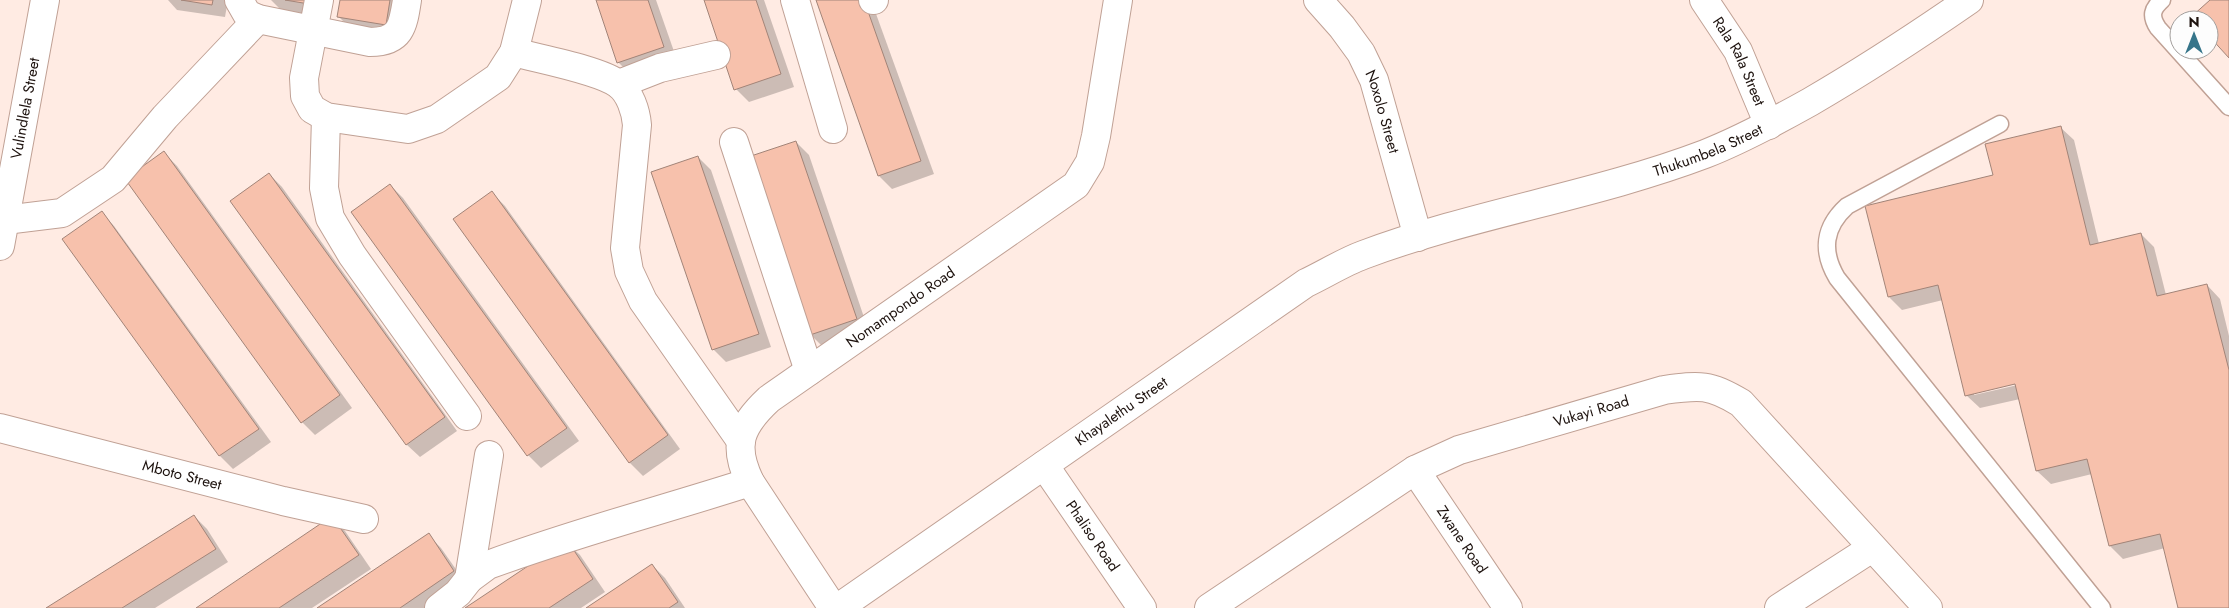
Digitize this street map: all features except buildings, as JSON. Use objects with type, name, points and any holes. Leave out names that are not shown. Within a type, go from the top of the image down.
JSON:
[{"type":"street","name":"Vulindlela Street","points":[[2,233],[45,0]]},
{"type":"street","points":[[239,0],[247,14],[258,20],[370,42],[382,42],[393,38],[400,30],[407,0]]},
{"type":"street","points":[[319,0],[304,78],[305,96],[312,109],[326,117],[408,129],[437,119],[498,76],[514,52],[527,0]]},
{"type":"street","points":[[795,0],[833,129]]},
{"type":"street","name":"Nomampondo Road","points":[[833,608],[750,482],[741,462],[741,441],[750,417],[769,399],[1076,186],[1090,162],[1096,136],[1118,0]]},
{"type":"street","name":"Noxolo Street","points":[[1318,0],[1342,27],[1361,53],[1374,80],[1418,237]]},
{"type":"street","name":"Rala Rala Street","points":[[1704,0],[1738,51],[1769,125]]},
{"type":"street","name":"Thukumbela Street","points":[[1418,237],[1706,154],[1769,125],[1894,52],[1969,0]]},
{"type":"street","points":[[2,233],[62,213],[113,178],[165,117],[258,20]]},
{"type":"street","points":[[514,52],[598,74],[619,84],[636,110],[637,125],[625,248],[629,271],[643,301],[741,441]]},
{"type":"street","points":[[619,84],[660,68],[716,55]]},
{"type":"street","points":[[326,117],[324,188],[330,218],[352,255],[467,416]]},
{"type":"street","points":[[734,142],[809,371]]},
{"type":"street","name":"Khayalethu Street","points":[[838,608],[1306,283],[1362,255],[1418,237]]},
{"type":"street","name":"Vukayi Road","points":[[1209,608],[1415,470],[1460,450],[1664,390],[1694,386],[1718,389],[1741,403],[1928,608]]},
{"type":"street","name":"Mboto Street","points":[[0,428],[283,501],[364,519]]},
{"type":"street","points":[[469,579],[489,455]]},
{"type":"street","name":"Phaliso Road","points":[[1044,465],[1142,608]]},
{"type":"street","name":"Zwane Road","points":[[1415,470],[1508,608]]},
{"type":"street","points":[[439,608],[458,592],[469,579],[488,565],[633,516],[659,511],[750,482]]},
{"type":"street","points":[[1779,608],[1872,548]]},
{"type":"lane","points":[[2162,0],[2155,6],[2152,13],[2153,21],[2229,107]]},
{"type":"lane","points":[[2000,124],[1847,206],[1836,216],[1830,227],[1826,240],[1826,254],[1837,278],[2102,608]]}]
